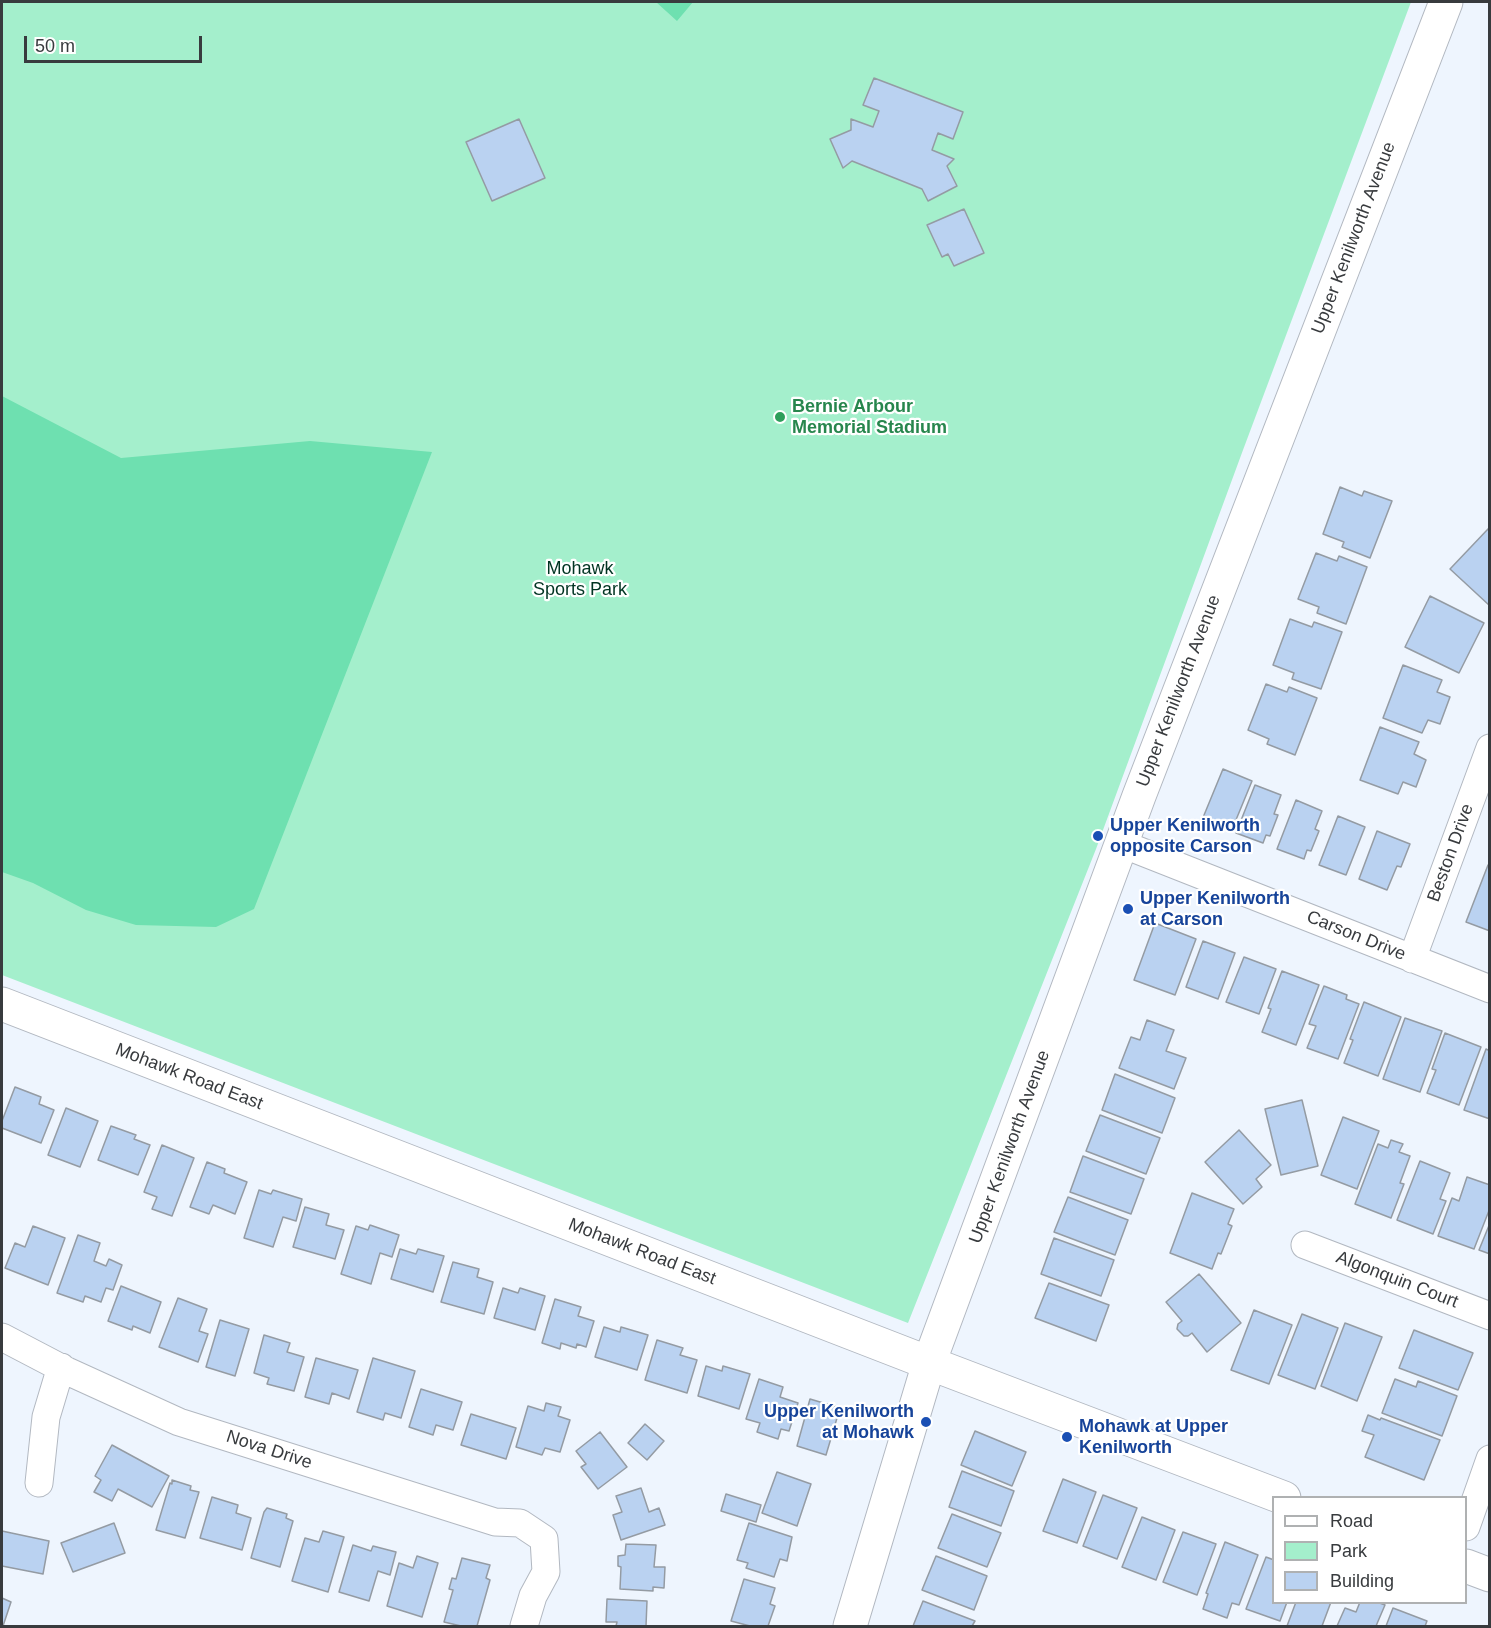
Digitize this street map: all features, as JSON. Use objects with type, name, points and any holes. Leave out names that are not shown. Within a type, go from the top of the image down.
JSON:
[{"type":"street","name":"Upper Kenilworth Avenue","points":[[850,1626],[929,1363],[1122,844],[1446,2]]},
{"type":"street","name":"Beston Drive","points":[[1412,959],[1490,748]]},
{"type":"street","name":"Carson Drive","points":[[1122,844],[1490,989]]},
{"type":"street","name":"Mohawk Road East","points":[[2,1004],[929,1363],[1281,1496]]},
{"type":"street","name":"Algonquin Court","points":[[1305,1245],[1490,1316]]},
{"type":"street","name":"Nova Drive","points":[[2,1336],[61,1367],[179,1422],[495,1522],[520,1523],[544,1539],[546,1572],[533,1596],[524,1626]]},
{"type":"street","points":[[39,1483],[46,1417],[61,1367]]},
{"type":"street","points":[[1467,1524],[1490,1459]]},
{"type":"street","points":[[1467,1566],[1490,1575]]},
{"type":"green space","name":"Mohawk Sports Park","points":[[2,2],[1411,2],[1096,849],[908,1323],[2,975]]},
{"type":"green space","points":[[656,2],[693,2],[677,21]]},
{"type":"green space","points":[[2,396],[121,458],[310,441],[432,452],[254,909],[216,927],[136,925],[86,910],[33,883],[2,872]]},
{"type":"building","points":[[874,78],[963,112],[953,139],[938,133],[932,150],[954,159],[947,166],[957,186],[928,201],[922,189],[852,161],[843,168],[830,139],[851,130],[851,119],[873,127],[879,111],[863,105]]},
{"type":"building","points":[[519,119],[545,178],[492,201],[466,142]]},
{"type":"building","points":[[964,209],[984,253],[954,266],[948,254],[942,257],[927,225]]},
{"type":"building","points":[[1340,487],[1362,496],[1364,491],[1392,501],[1370,558],[1342,547],[1344,542],[1323,534]]},
{"type":"building","points":[[1488,529],[1490,531],[1490,606],[1450,569]]},
{"type":"building","points":[[1316,553],[1337,561],[1339,556],[1367,567],[1346,624],[1317,613],[1319,607],[1298,599]]},
{"type":"building","points":[[1430,596],[1484,623],[1459,673],[1405,647]]},
{"type":"building","points":[[1290,619],[1312,627],[1314,622],[1342,632],[1321,689],[1292,679],[1294,673],[1273,665]]},
{"type":"building","points":[[1403,665],[1442,680],[1437,692],[1450,697],[1440,724],[1428,720],[1422,733],[1383,718]]},
{"type":"building","points":[[1266,684],[1287,692],[1289,687],[1317,698],[1295,755],[1267,744],[1269,739],[1248,730]]},
{"type":"building","points":[[1380,727],[1419,742],[1414,754],[1426,760],[1416,787],[1403,782],[1398,794],[1360,780]]},
{"type":"building","points":[[1223,769],[1252,781],[1231,832],[1202,820]]},
{"type":"building","points":[[1255,785],[1281,795],[1274,814],[1278,815],[1270,836],[1266,835],[1263,843],[1236,833]]},
{"type":"building","points":[[1296,800],[1322,811],[1315,829],[1319,831],[1311,851],[1307,850],[1304,859],[1277,849]]},
{"type":"building","points":[[1338,816],[1365,827],[1346,875],[1319,865]]},
{"type":"building","points":[[1377,831],[1410,844],[1401,867],[1397,866],[1387,890],[1359,879]]},
{"type":"building","points":[[1488,865],[1490,866],[1490,931],[1466,922]]},
{"type":"building","points":[[1155,923],[1196,939],[1175,995],[1134,980]]},
{"type":"building","points":[[1203,941],[1235,953],[1218,999],[1186,987]]},
{"type":"building","points":[[1244,957],[1276,969],[1259,1014],[1226,1002]]},
{"type":"building","points":[[1282,971],[1319,985],[1296,1045],[1262,1032]]},
{"type":"building","points":[[1324,986],[1347,995],[1346,999],[1359,1004],[1338,1059],[1307,1048],[1316,1026],[1309,1024]]},
{"type":"building","points":[[1364,1002],[1401,1017],[1378,1076],[1344,1063]]},
{"type":"building","points":[[1405,1018],[1442,1031],[1420,1092],[1383,1079]]},
{"type":"building","points":[[1147,1020],[1174,1030],[1166,1051],[1186,1058],[1174,1089],[1119,1068],[1131,1037],[1140,1040]]},
{"type":"building","points":[[1445,1033],[1481,1047],[1459,1105],[1427,1093],[1436,1070],[1432,1069]]},
{"type":"building","points":[[1486,1049],[1490,1051],[1490,1119],[1464,1110]]},
{"type":"building","points":[[1115,1074],[1175,1098],[1162,1133],[1102,1110]]},
{"type":"building","points":[[15,1087],[41,1097],[39,1104],[54,1110],[41,1143],[2,1128],[2,1121]]},
{"type":"building","points":[[1302,1100],[1318,1166],[1281,1175],[1265,1109]]},
{"type":"building","points":[[66,1108],[98,1121],[80,1167],[48,1155]]},
{"type":"building","points":[[1100,1115],[1160,1138],[1146,1174],[1086,1151]]},
{"type":"building","points":[[1343,1117],[1379,1131],[1357,1189],[1321,1175]]},
{"type":"building","points":[[111,1126],[136,1135],[134,1139],[150,1145],[138,1175],[98,1160]]},
{"type":"building","points":[[1239,1130],[1271,1165],[1256,1179],[1262,1187],[1243,1204],[1205,1162]]},
{"type":"building","points":[[1391,1140],[1403,1144],[1399,1152],[1410,1156],[1400,1183],[1404,1184],[1391,1218],[1355,1204],[1378,1144],[1388,1148]]},
{"type":"building","points":[[162,1145],[194,1158],[172,1216],[152,1209],[157,1197],[144,1192]]},
{"type":"building","points":[[1083,1156],[1144,1179],[1131,1214],[1070,1192]]},
{"type":"building","points":[[1420,1161],[1450,1173],[1440,1199],[1446,1201],[1433,1234],[1397,1220]]},
{"type":"building","points":[[207,1162],[225,1169],[224,1173],[247,1182],[235,1214],[213,1205],[209,1214],[190,1207]]},
{"type":"building","points":[[1467,1177],[1490,1185],[1490,1208],[1474,1249],[1438,1236],[1452,1198],[1459,1201]]},
{"type":"building","points":[[259,1190],[271,1194],[273,1190],[302,1199],[296,1221],[283,1217],[273,1247],[244,1238]]},
{"type":"building","points":[[1192,1193],[1234,1209],[1228,1224],[1232,1226],[1221,1254],[1218,1253],[1212,1269],[1170,1253]]},
{"type":"building","points":[[1068,1197],[1128,1220],[1115,1255],[1054,1232]]},
{"type":"building","points":[[305,1207],[329,1214],[326,1225],[344,1230],[335,1259],[293,1247]]},
{"type":"building","points":[[1490,1223],[1490,1254],[1479,1250]]},
{"type":"building","points":[[370,1225],[399,1235],[392,1257],[380,1253],[371,1284],[341,1274],[356,1226],[368,1230]]},
{"type":"building","points":[[33,1226],[65,1238],[48,1285],[5,1268],[15,1243],[25,1247]]},
{"type":"building","points":[[78,1235],[100,1243],[94,1261],[106,1266],[109,1259],[122,1265],[113,1290],[106,1288],[101,1302],[85,1296],[83,1302],[57,1293]]},
{"type":"building","points":[[1054,1238],[1114,1260],[1101,1296],[1041,1274]]},
{"type":"building","points":[[400,1249],[416,1254],[418,1249],[444,1256],[433,1292],[391,1279]]},
{"type":"building","points":[[453,1262],[479,1269],[477,1277],[493,1282],[484,1314],[441,1302]]},
{"type":"building","points":[[1199,1274],[1241,1323],[1207,1352],[1192,1333],[1184,1336],[1177,1329],[1178,1324],[1182,1321],[1166,1302]]},
{"type":"building","points":[[1049,1283],[1109,1305],[1096,1341],[1035,1318]]},
{"type":"building","points":[[121,1286],[161,1302],[150,1333],[133,1326],[132,1330],[108,1321]]},
{"type":"building","points":[[503,1288],[518,1293],[520,1288],[545,1296],[535,1330],[494,1318]]},
{"type":"building","points":[[178,1298],[207,1309],[199,1331],[208,1334],[198,1362],[159,1347]]},
{"type":"building","points":[[555,1299],[581,1307],[578,1316],[594,1321],[586,1347],[577,1344],[576,1348],[561,1343],[560,1349],[542,1343]]},
{"type":"building","points":[[1254,1310],[1292,1325],[1269,1384],[1231,1370]]},
{"type":"building","points":[[1302,1314],[1338,1328],[1315,1389],[1278,1375]]},
{"type":"building","points":[[220,1320],[249,1329],[235,1376],[206,1367]]},
{"type":"building","points":[[1345,1323],[1382,1337],[1357,1401],[1321,1386]]},
{"type":"building","points":[[604,1327],[620,1332],[621,1327],[648,1335],[637,1370],[595,1357]]},
{"type":"building","points":[[1414,1330],[1473,1353],[1458,1390],[1399,1368]]},
{"type":"building","points":[[264,1335],[290,1343],[287,1352],[304,1357],[294,1391],[267,1384],[269,1378],[254,1373]]},
{"type":"building","points":[[657,1340],[683,1348],[680,1355],[697,1360],[687,1393],[645,1380]]},
{"type":"building","points":[[316,1358],[358,1370],[349,1399],[332,1393],[329,1404],[305,1397]]},
{"type":"building","points":[[373,1358],[415,1371],[401,1418],[385,1413],[383,1420],[357,1412]]},
{"type":"building","points":[[706,1366],[722,1371],[723,1366],[750,1374],[739,1409],[698,1396]]},
{"type":"building","points":[[759,1379],[783,1387],[780,1397],[798,1403],[789,1431],[781,1429],[778,1439],[757,1432],[760,1423],[746,1419]]},
{"type":"building","points":[[1395,1379],[1416,1387],[1418,1381],[1457,1396],[1442,1436],[1382,1413]]},
{"type":"building","points":[[421,1389],[462,1402],[453,1430],[436,1425],[433,1435],[409,1427]]},
{"type":"building","points":[[810,1399],[840,1408],[826,1455],[797,1446]]},
{"type":"building","points":[[546,1403],[561,1407],[558,1416],[570,1420],[560,1452],[545,1448],[542,1455],[516,1447],[528,1406],[544,1411]]},
{"type":"building","points":[[471,1414],[516,1428],[506,1459],[461,1445]]},
{"type":"building","points":[[1368,1415],[1440,1440],[1424,1480],[1365,1457],[1374,1435],[1362,1431]]},
{"type":"building","points":[[645,1424],[664,1441],[647,1460],[628,1443]]},
{"type":"building","points":[[975,1431],[1026,1452],[1012,1486],[961,1465]]},
{"type":"building","points":[[600,1432],[627,1467],[598,1489],[581,1467],[586,1464],[576,1451]]},
{"type":"building","points":[[112,1445],[169,1476],[152,1507],[118,1489],[112,1501],[94,1492],[101,1480],[95,1476]]},
{"type":"building","points":[[962,1471],[1014,1491],[1001,1526],[949,1507]]},
{"type":"building","points":[[777,1472],[811,1484],[797,1526],[762,1513]]},
{"type":"building","points":[[1063,1479],[1096,1492],[1077,1543],[1043,1531]]},
{"type":"building","points":[[172,1480],[191,1486],[190,1490],[199,1492],[185,1538],[156,1530]]},
{"type":"building","points":[[641,1488],[649,1512],[659,1508],[665,1525],[621,1540],[613,1515],[622,1512],[616,1496]]},
{"type":"building","points":[[726,1494],[761,1505],[756,1522],[721,1511]]},
{"type":"building","points":[[1103,1495],[1137,1508],[1117,1559],[1083,1546]]},
{"type":"building","points":[[212,1497],[238,1505],[236,1513],[251,1518],[242,1550],[200,1538]]},
{"type":"building","points":[[267,1508],[287,1514],[286,1518],[293,1521],[280,1567],[251,1558]]},
{"type":"building","points":[[952,1514],[1001,1533],[987,1567],[938,1548]]},
{"type":"building","points":[[1142,1517],[1175,1530],[1156,1580],[1122,1567]]},
{"type":"building","points":[[114,1523],[125,1553],[73,1572],[61,1543]]},
{"type":"building","points":[[749,1523],[792,1537],[787,1561],[780,1559],[774,1577],[746,1568],[748,1563],[737,1560]]},
{"type":"building","points":[[2,1531],[49,1541],[43,1574],[2,1566]]},
{"type":"building","points":[[323,1531],[344,1537],[328,1592],[292,1581],[305,1538],[319,1542]]},
{"type":"building","points":[[1183,1532],[1216,1544],[1197,1595],[1163,1582]]},
{"type":"building","points":[[1225,1542],[1258,1555],[1239,1605],[1232,1603],[1227,1618],[1203,1609],[1208,1594],[1206,1593]]},
{"type":"building","points":[[626,1544],[656,1545],[654,1567],[665,1567],[664,1588],[653,1587],[653,1591],[620,1589],[621,1567],[618,1566],[618,1556],[625,1555]]},
{"type":"building","points":[[353,1545],[371,1551],[373,1546],[396,1552],[390,1575],[378,1571],[369,1601],[339,1592]]},
{"type":"building","points":[[417,1556],[438,1563],[422,1617],[387,1606],[399,1563],[413,1568]]},
{"type":"building","points":[[936,1556],[987,1576],[974,1610],[922,1590]]},
{"type":"building","points":[[1266,1557],[1272,1559],[1272,1604],[1286,1604],[1280,1621],[1246,1609]]},
{"type":"building","points":[[462,1558],[490,1565],[486,1578],[490,1580],[477,1626],[461,1626],[444,1622],[453,1590],[449,1589],[452,1578],[456,1579]]},
{"type":"building","points":[[744,1579],[775,1588],[770,1604],[775,1606],[768,1626],[750,1626],[731,1621]]},
{"type":"building","points":[[2,1598],[11,1602],[3,1626],[2,1626]]},
{"type":"building","points":[[607,1599],[647,1601],[646,1626],[616,1626],[617,1622],[606,1622]]},
{"type":"building","points":[[923,1601],[975,1621],[972,1626],[913,1626]]},
{"type":"building","points":[[1295,1604],[1330,1604],[1322,1626],[1287,1626]]},
{"type":"building","points":[[1359,1604],[1385,1605],[1376,1626],[1337,1626],[1345,1608],[1356,1612]]},
{"type":"building","points":[[1393,1608],[1427,1621],[1425,1626],[1386,1626]]},
{"type":"place","name":"Bernie Arbour Memorial Stadium","points":[[780,417]]},
{"type":"place","name":"Upper Kenilworth opposite Carson","points":[[1098,836]]},
{"type":"place","name":"Upper Kenilworth at Carson","points":[[1128,909]]},
{"type":"place","name":"Upper Kenilworth at Mohawk","points":[[926,1422]]},
{"type":"place","name":"Mohawk at Upper Kenilworth","points":[[1067,1437]]}]
